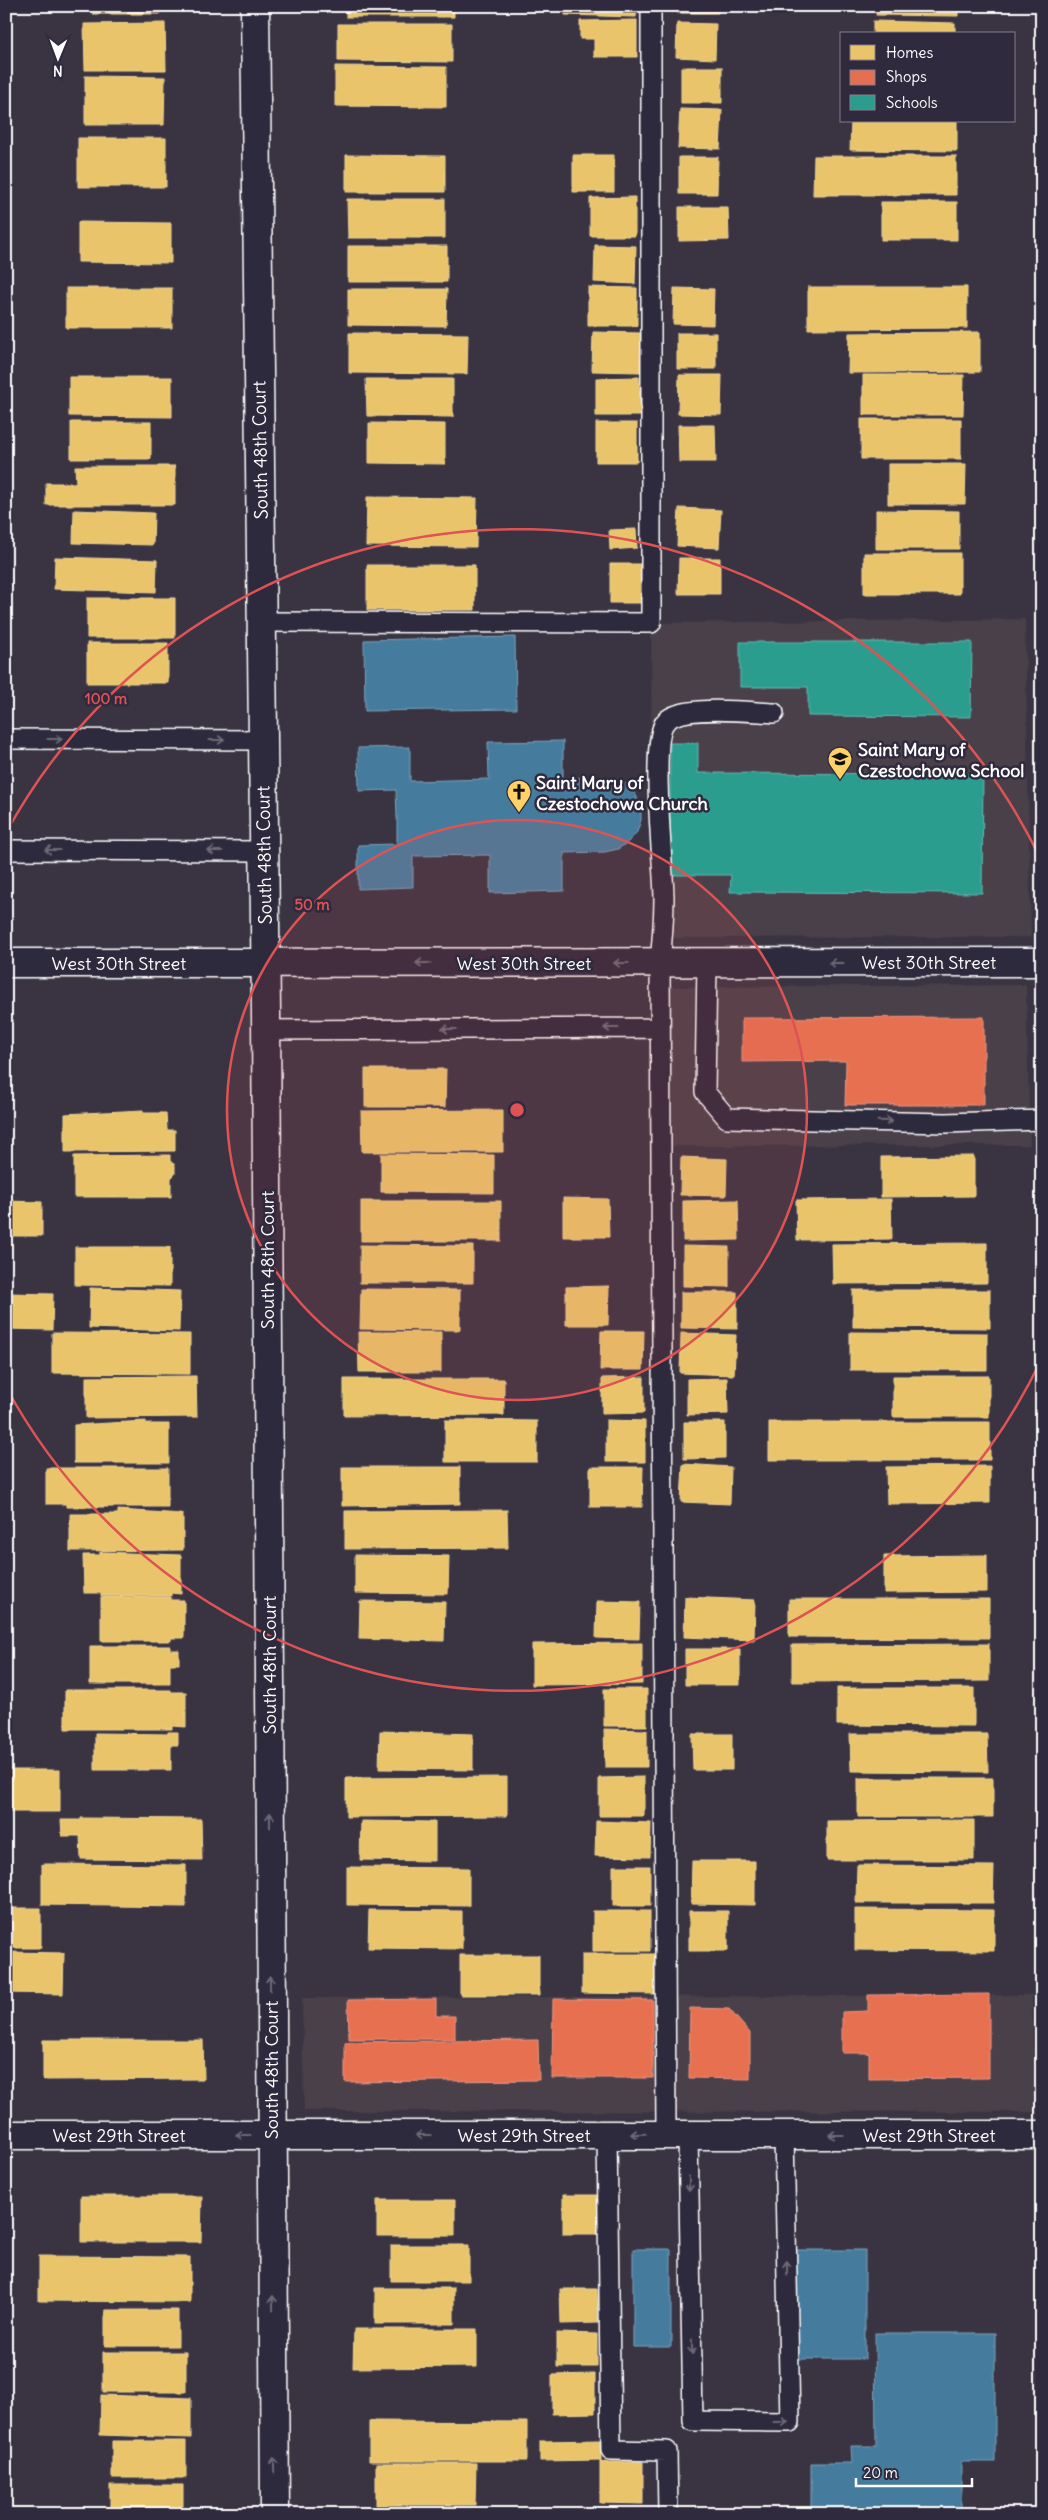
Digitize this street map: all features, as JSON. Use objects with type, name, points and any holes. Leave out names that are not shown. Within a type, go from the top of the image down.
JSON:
[{"type":"street","name":"South 48th Court","points":[[255,6],[265,964],[274,2514]]},
{"type":"street","name":"West 30th Street","points":[[6,963],[1042,962]]},
{"type":"street","name":"West 29th Street","points":[[6,2135],[1042,2135]]},
{"type":"lane","points":[[261,622],[651,623],[651,6]]},
{"type":"lane","points":[[774,713],[706,710],[666,720],[660,729],[660,825],[664,896],[660,963],[660,1028],[677,2135],[693,2421],[790,2422],[784,2135]]},
{"type":"lane","points":[[6,739],[263,740]]},
{"type":"lane","points":[[6,850],[264,851]]},
{"type":"lane","points":[[707,963],[705,1092],[727,1118],[946,1122],[1042,1120]]},
{"type":"lane","points":[[265,1030],[660,1028]]},
{"type":"lane","points":[[607,2135],[611,2450],[667,2451],[668,2514]]},
{"type":"shaded area","name":"Saint Mary of Czestochowa School","points":[[1025,619],[1031,937],[652,938],[651,623]]},
{"type":"shaded area","points":[[1026,985],[1030,1145],[661,1146],[660,987]]},
{"type":"shaded area","points":[[1032,1995],[1035,2112],[304,2111],[302,1998]]},
{"type":"building: Homes","points":[[94,6],[160,6],[160,14],[93,14]]},
{"type":"building: Homes","points":[[346,6],[454,6],[454,17],[346,17]]},
{"type":"building: Homes","points":[[565,6],[637,6],[636,17],[565,15]]},
{"type":"building: Homes","points":[[677,6],[718,6],[718,13],[677,13]]},
{"type":"building: Homes","points":[[877,6],[958,6],[958,16],[876,15]]},
{"type":"building: Homes","points":[[637,20],[637,57],[594,57],[594,39],[580,39],[580,21]]},
{"type":"building: Homes","points":[[873,21],[955,23],[955,32],[873,32]]},
{"type":"building: Homes","points":[[165,23],[166,70],[85,70],[84,24]]},
{"type":"building: Homes","points":[[677,23],[716,24],[715,59],[676,57]]},
{"type":"building: Homes","points":[[338,24],[452,24],[452,62],[338,61]]},
{"type":"building: Homes","points":[[335,66],[446,67],[446,107],[335,106]]},
{"type":"building: Homes","points":[[681,67],[722,67],[722,103],[681,103]]},
{"type":"building: Homes","points":[[85,76],[165,77],[164,125],[85,125]]},
{"type":"building: Homes","points":[[680,109],[722,110],[720,149],[678,148]]},
{"type":"building: Homes","points":[[851,122],[957,122],[957,151],[850,150]]},
{"type":"building: Homes","points":[[78,138],[166,138],[166,187],[78,187]]},
{"type":"building: Homes","points":[[346,155],[445,156],[445,192],[346,192]]},
{"type":"building: Homes","points":[[573,155],[614,155],[614,192],[573,192]]},
{"type":"building: Homes","points":[[814,156],[956,156],[956,195],[813,195]]},
{"type":"building: Homes","points":[[679,157],[718,157],[717,194],[679,194]]},
{"type":"building: Homes","points":[[635,197],[635,236],[590,236],[590,198]]},
{"type":"building: Homes","points":[[347,199],[445,199],[445,238],[348,238]]},
{"type":"building: Homes","points":[[881,202],[957,202],[957,240],[881,240]]},
{"type":"building: Homes","points":[[679,207],[728,207],[729,240],[679,241]]},
{"type":"building: Homes","points":[[78,222],[171,223],[171,263],[78,262]]},
{"type":"building: Homes","points":[[595,245],[636,246],[635,284],[594,282]]},
{"type":"building: Homes","points":[[348,246],[447,246],[447,282],[348,282]]},
{"type":"building: Homes","points":[[588,287],[637,288],[637,326],[588,326]]},
{"type":"building: Homes","points":[[808,287],[967,287],[967,328],[808,329]]},
{"type":"building: Homes","points":[[66,288],[172,288],[172,328],[66,328]]},
{"type":"building: Homes","points":[[674,288],[714,289],[713,325],[673,324]]},
{"type":"building: Homes","points":[[348,289],[447,289],[446,326],[348,325]]},
{"type":"building: Homes","points":[[593,332],[641,333],[640,372],[592,371]]},
{"type":"building: Homes","points":[[980,332],[980,372],[848,373],[849,333]]},
{"type":"building: Homes","points":[[349,333],[468,334],[467,374],[349,373]]},
{"type":"building: Homes","points":[[677,333],[716,333],[716,369],[677,369]]},
{"type":"building: Homes","points":[[679,375],[722,375],[721,415],[678,414]]},
{"type":"building: Homes","points":[[863,375],[964,375],[963,415],[863,415]]},
{"type":"building: Homes","points":[[69,377],[172,377],[172,417],[69,416]]},
{"type":"building: Homes","points":[[639,377],[640,416],[596,416],[596,378]]},
{"type":"building: Homes","points":[[366,379],[453,379],[453,417],[367,416]]},
{"type":"building: Homes","points":[[861,419],[961,419],[961,459],[861,459]]},
{"type":"building: Homes","points":[[71,422],[151,422],[151,459],[71,459]]},
{"type":"building: Homes","points":[[369,423],[445,424],[445,464],[369,463]]},
{"type":"building: Homes","points":[[596,423],[637,423],[637,462],[596,462]]},
{"type":"building: Homes","points":[[678,425],[715,425],[716,462],[679,462]]},
{"type":"building: Homes","points":[[888,464],[966,464],[965,504],[888,504]]},
{"type":"building: Homes","points":[[75,466],[175,466],[175,505],[46,505],[46,483],[76,483]]},
{"type":"building: Homes","points":[[367,497],[477,498],[476,547],[366,546]]},
{"type":"building: Homes","points":[[679,508],[721,510],[719,548],[677,546]]},
{"type":"building: Homes","points":[[74,510],[154,513],[153,545],[73,543]]},
{"type":"building: Homes","points":[[876,510],[959,511],[959,549],[876,549]]},
{"type":"building: Homes","points":[[636,529],[637,548],[610,550],[609,530]]},
{"type":"building: Homes","points":[[864,553],[960,553],[960,594],[864,594]]},
{"type":"building: Homes","points":[[55,557],[157,560],[156,592],[54,589]]},
{"type":"building: Homes","points":[[679,558],[720,558],[720,594],[678,594]]},
{"type":"building: Homes","points":[[610,564],[645,564],[645,603],[610,603]]},
{"type":"building: Homes","points":[[367,565],[475,565],[475,610],[367,610]]},
{"type":"building: Homes","points":[[87,598],[175,598],[175,638],[87,638]]},
{"type":"building: Homes","points":[[87,643],[168,643],[168,683],[87,683]]},
{"type":"building: Homes","points":[[365,1069],[446,1069],[445,1107],[365,1107]]},
{"type":"building: Homes","points":[[143,1110],[143,1113],[166,1113],[167,1130],[175,1130],[175,1151],[65,1152],[65,1114]]},
{"type":"building: Homes","points":[[503,1110],[503,1152],[362,1152],[361,1111]]},
{"type":"building: Homes","points":[[381,1154],[494,1155],[494,1193],[381,1192]]},
{"type":"building: Homes","points":[[170,1155],[170,1161],[175,1165],[175,1174],[171,1178],[171,1197],[74,1197],[74,1156]]},
{"type":"building: Homes","points":[[974,1156],[974,1196],[881,1197],[881,1157]]},
{"type":"building: Homes","points":[[681,1157],[727,1159],[726,1196],[680,1195]]},
{"type":"building: Homes","points":[[563,1198],[608,1199],[609,1237],[563,1237]]},
{"type":"building: Homes","points":[[891,1199],[892,1239],[797,1240],[796,1200]]},
{"type":"building: Homes","points":[[738,1200],[739,1240],[683,1241],[683,1201]]},
{"type":"building: Homes","points":[[6,1201],[42,1202],[42,1236],[6,1236]]},
{"type":"building: Homes","points":[[361,1201],[501,1201],[501,1241],[361,1241]]},
{"type":"building: Homes","points":[[987,1243],[987,1283],[833,1284],[832,1244]]},
{"type":"building: Homes","points":[[360,1245],[473,1246],[473,1283],[360,1283]]},
{"type":"building: Homes","points":[[683,1246],[729,1247],[729,1287],[683,1286]]},
{"type":"building: Homes","points":[[75,1247],[170,1247],[170,1286],[75,1285]]},
{"type":"building: Homes","points":[[609,1286],[608,1325],[566,1325],[566,1287]]},
{"type":"building: Homes","points":[[90,1288],[180,1291],[179,1331],[89,1328]]},
{"type":"building: Homes","points":[[361,1289],[460,1290],[460,1330],[360,1329]]},
{"type":"building: Homes","points":[[853,1290],[990,1290],[990,1328],[853,1327]]},
{"type":"building: Homes","points":[[681,1292],[737,1292],[737,1329],[681,1328]]},
{"type":"building: Homes","points":[[6,1293],[53,1294],[52,1330],[6,1329]]},
{"type":"building: Homes","points":[[601,1331],[644,1331],[643,1370],[600,1370]]},
{"type":"building: Homes","points":[[358,1332],[441,1332],[441,1372],[359,1372]]},
{"type":"building: Homes","points":[[850,1332],[987,1333],[987,1370],[850,1370]]},
{"type":"building: Homes","points":[[52,1333],[190,1334],[190,1374],[52,1373]]},
{"type":"building: Homes","points":[[681,1333],[736,1335],[734,1375],[680,1373]]},
{"type":"building: Homes","points":[[196,1376],[197,1417],[86,1418],[86,1377]]},
{"type":"building: Homes","points":[[893,1376],[989,1376],[989,1417],[893,1417]]},
{"type":"building: Homes","points":[[644,1377],[644,1413],[602,1414],[602,1378]]},
{"type":"building: Homes","points":[[727,1378],[728,1414],[687,1415],[687,1379]]},
{"type":"building: Homes","points":[[344,1379],[504,1379],[504,1415],[344,1416]]},
{"type":"building: Homes","points":[[445,1420],[537,1421],[537,1462],[445,1462]]},
{"type":"building: Homes","points":[[606,1420],[645,1421],[645,1462],[606,1462]]},
{"type":"building: Homes","points":[[146,1421],[146,1424],[169,1424],[169,1463],[74,1463],[74,1425]]},
{"type":"building: Homes","points":[[684,1422],[725,1422],[725,1458],[684,1459]]},
{"type":"building: Homes","points":[[769,1422],[990,1422],[990,1460],[769,1460]]},
{"type":"building: Homes","points":[[683,1464],[731,1467],[730,1504],[681,1502]]},
{"type":"building: Homes","points":[[990,1466],[990,1503],[887,1504],[886,1467]]},
{"type":"building: Homes","points":[[342,1467],[460,1467],[460,1504],[342,1506]]},
{"type":"building: Homes","points":[[590,1467],[643,1467],[642,1507],[590,1507]]},
{"type":"building: Homes","points":[[46,1468],[168,1468],[168,1507],[66,1507],[66,1504],[46,1504]]},
{"type":"building: Homes","points":[[118,1510],[183,1514],[183,1550],[70,1551],[70,1514],[118,1514]]},
{"type":"building: Homes","points":[[507,1510],[508,1548],[345,1549],[345,1511]]},
{"type":"building: Homes","points":[[100,1552],[181,1555],[181,1594],[171,1593],[171,1596],[101,1596],[101,1593],[84,1593],[83,1555],[100,1555]]},
{"type":"building: Homes","points":[[355,1555],[449,1556],[448,1594],[355,1593]]},
{"type":"building: Homes","points":[[987,1555],[987,1592],[884,1593],[884,1556]]},
{"type":"building: Homes","points":[[101,1597],[171,1597],[171,1600],[184,1600],[184,1638],[171,1638],[171,1641],[101,1641]]},
{"type":"building: Homes","points":[[685,1597],[755,1600],[754,1640],[684,1637]]},
{"type":"building: Homes","points":[[789,1599],[989,1599],[989,1638],[789,1637]]},
{"type":"building: Homes","points":[[360,1601],[445,1602],[444,1641],[359,1639]]},
{"type":"building: Homes","points":[[597,1601],[640,1602],[639,1639],[596,1638]]},
{"type":"building: Homes","points":[[642,1643],[642,1684],[532,1685],[532,1644]]},
{"type":"building: Homes","points":[[989,1644],[989,1681],[792,1682],[792,1645]]},
{"type":"building: Homes","points":[[90,1646],[170,1646],[170,1650],[179,1650],[179,1664],[170,1664],[170,1684],[90,1684]]},
{"type":"building: Homes","points":[[685,1649],[740,1649],[740,1685],[685,1685]]},
{"type":"building: Homes","points":[[837,1688],[974,1688],[974,1726],[837,1725]]},
{"type":"building: Homes","points":[[604,1689],[647,1689],[647,1726],[604,1726]]},
{"type":"building: Homes","points":[[65,1690],[171,1690],[171,1692],[186,1692],[186,1727],[172,1726],[172,1729],[65,1729]]},
{"type":"building: Homes","points":[[604,1729],[647,1730],[647,1767],[605,1767]]},
{"type":"building: Homes","points":[[380,1731],[473,1734],[473,1770],[379,1769]]},
{"type":"building: Homes","points":[[168,1732],[178,1732],[178,1745],[171,1745],[171,1770],[95,1770],[95,1733],[168,1734]]},
{"type":"building: Homes","points":[[692,1734],[732,1734],[732,1770],[693,1770]]},
{"type":"building: Homes","points":[[850,1734],[987,1734],[988,1772],[851,1771]]},
{"type":"building: Homes","points":[[6,1770],[60,1770],[60,1812],[6,1812]]},
{"type":"building: Homes","points":[[507,1777],[507,1816],[346,1817],[346,1778]]},
{"type":"building: Homes","points":[[644,1777],[644,1816],[599,1816],[599,1778]]},
{"type":"building: Homes","points":[[858,1778],[993,1778],[993,1817],[858,1817]]},
{"type":"building: Homes","points":[[81,1818],[201,1819],[202,1860],[81,1859],[80,1836],[62,1836],[61,1820],[81,1820]]},
{"type":"building: Homes","points":[[974,1820],[974,1860],[827,1860],[827,1821]]},
{"type":"building: Homes","points":[[361,1821],[435,1822],[435,1861],[360,1860]]},
{"type":"building: Homes","points":[[596,1821],[651,1823],[650,1857],[595,1856]]},
{"type":"building: Homes","points":[[692,1861],[755,1861],[755,1905],[691,1904]]},
{"type":"building: Homes","points":[[42,1864],[186,1865],[186,1907],[42,1905]]},
{"type":"building: Homes","points":[[857,1865],[994,1866],[993,1903],[856,1903]]},
{"type":"building: Homes","points":[[613,1866],[650,1866],[650,1906],[613,1906]]},
{"type":"building: Homes","points":[[347,1867],[469,1868],[469,1906],[347,1905]]},
{"type":"building: Homes","points":[[6,1908],[41,1908],[41,1948],[6,1948]]},
{"type":"building: Homes","points":[[855,1909],[994,1910],[994,1951],[855,1950]]},
{"type":"building: Homes","points":[[369,1910],[462,1911],[462,1949],[368,1948]]},
{"type":"building: Homes","points":[[593,1911],[650,1911],[650,1951],[593,1951]]},
{"type":"building: Homes","points":[[689,1911],[728,1911],[728,1951],[689,1951]]},
{"type":"building: Homes","points":[[6,1952],[64,1953],[63,1994],[6,1993]]},
{"type":"building: Homes","points":[[582,1954],[655,1954],[655,1994],[582,1993]]},
{"type":"building: Homes","points":[[460,1955],[539,1955],[539,1995],[460,1995]]},
{"type":"building: Homes","points":[[43,2040],[203,2040],[204,2079],[43,2080]]},
{"type":"building: Homes","points":[[563,2195],[600,2195],[600,2234],[563,2234]]},
{"type":"building: Homes","points":[[81,2196],[202,2196],[201,2242],[81,2242]]},
{"type":"building: Homes","points":[[377,2200],[455,2200],[455,2236],[377,2236]]},
{"type":"building: Homes","points":[[391,2245],[469,2245],[469,2281],[391,2281]]},
{"type":"building: Homes","points":[[39,2256],[190,2257],[190,2302],[39,2301]]},
{"type":"building: Homes","points":[[375,2288],[454,2288],[454,2324],[375,2324]]},
{"type":"building: Homes","points":[[560,2289],[597,2289],[598,2323],[561,2324]]},
{"type":"building: Homes","points":[[105,2310],[178,2310],[178,2346],[105,2346]]},
{"type":"building: Homes","points":[[354,2329],[477,2329],[477,2367],[353,2368]]},
{"type":"building: Homes","points":[[557,2333],[597,2334],[597,2367],[557,2367]]},
{"type":"building: Homes","points":[[103,2352],[186,2352],[186,2392],[103,2392]]},
{"type":"building: Homes","points":[[595,2374],[595,2413],[552,2414],[552,2375]]},
{"type":"building: Homes","points":[[101,2395],[191,2398],[191,2438],[100,2435]]},
{"type":"building: Homes","points":[[369,2421],[527,2422],[527,2461],[369,2461]]},
{"type":"building: Homes","points":[[601,2440],[601,2462],[643,2462],[643,2504],[600,2503],[600,2460],[540,2461],[540,2441]]},
{"type":"building: Homes","points":[[112,2441],[186,2441],[186,2478],[112,2478]]},
{"type":"building: Homes","points":[[376,2463],[476,2463],[475,2505],[376,2505]]},
{"type":"building: Homes","points":[[110,2485],[183,2485],[183,2514],[110,2514]]},
{"type":"building: Homes","points":[[394,2509],[466,2510],[466,2514],[394,2514]]},
{"type":"building: Homes","points":[[614,2510],[651,2510],[651,2514],[614,2514]]},
{"type":"building: Shops","points":[[984,1017],[984,1105],[845,1105],[846,1061],[742,1062],[742,1018]]},
{"type":"building: Shops","points":[[989,1994],[989,2078],[869,2079],[869,2053],[842,2053],[842,2012],[868,2011],[868,1995]]},
{"type":"building: Shops","points":[[436,1999],[436,2016],[455,2016],[455,2039],[349,2039],[348,2000]]},
{"type":"building: Shops","points":[[553,1999],[653,2000],[653,2078],[552,2078]]},
{"type":"building: Shops","points":[[690,2008],[729,2009],[750,2033],[750,2079],[689,2078]]},
{"type":"building: Shops","points":[[538,2040],[539,2080],[345,2082],[345,2042]]},
{"type":"building: Schools","points":[[740,642],[972,642],[971,717],[808,716],[808,687],[740,687]]},
{"type":"building: Schools","points":[[670,743],[698,743],[698,773],[983,774],[982,893],[730,892],[731,875],[670,875]]},
{"type":"building: Public","points":[[515,637],[516,709],[365,711],[364,640]]},
{"type":"building: Public","name":"Saint Mary of Czestochowa Church","points":[[563,741],[563,778],[604,777],[617,779],[628,785],[636,795],[641,808],[641,820],[637,832],[618,849],[605,852],[564,853],[564,891],[490,893],[490,855],[413,856],[413,887],[358,889],[358,845],[397,844],[397,818],[396,790],[359,791],[358,748],[410,747],[410,781],[489,779],[488,742]]},
{"type":"building: Public","points":[[633,2249],[671,2249],[671,2347],[633,2347]]},
{"type":"building: Public","points":[[796,2250],[865,2250],[865,2359],[796,2359]]},
{"type":"building: Public","points":[[875,2333],[995,2333],[995,2462],[961,2462],[961,2514],[811,2514],[811,2463],[852,2463],[851,2446],[876,2446]]},
{"type":"place","name":"Saint Mary of Czestochowa School","points":[[840,780]]},
{"type":"place","name":"Saint Mary of Czestochowa Church","points":[[519,813]]}]
